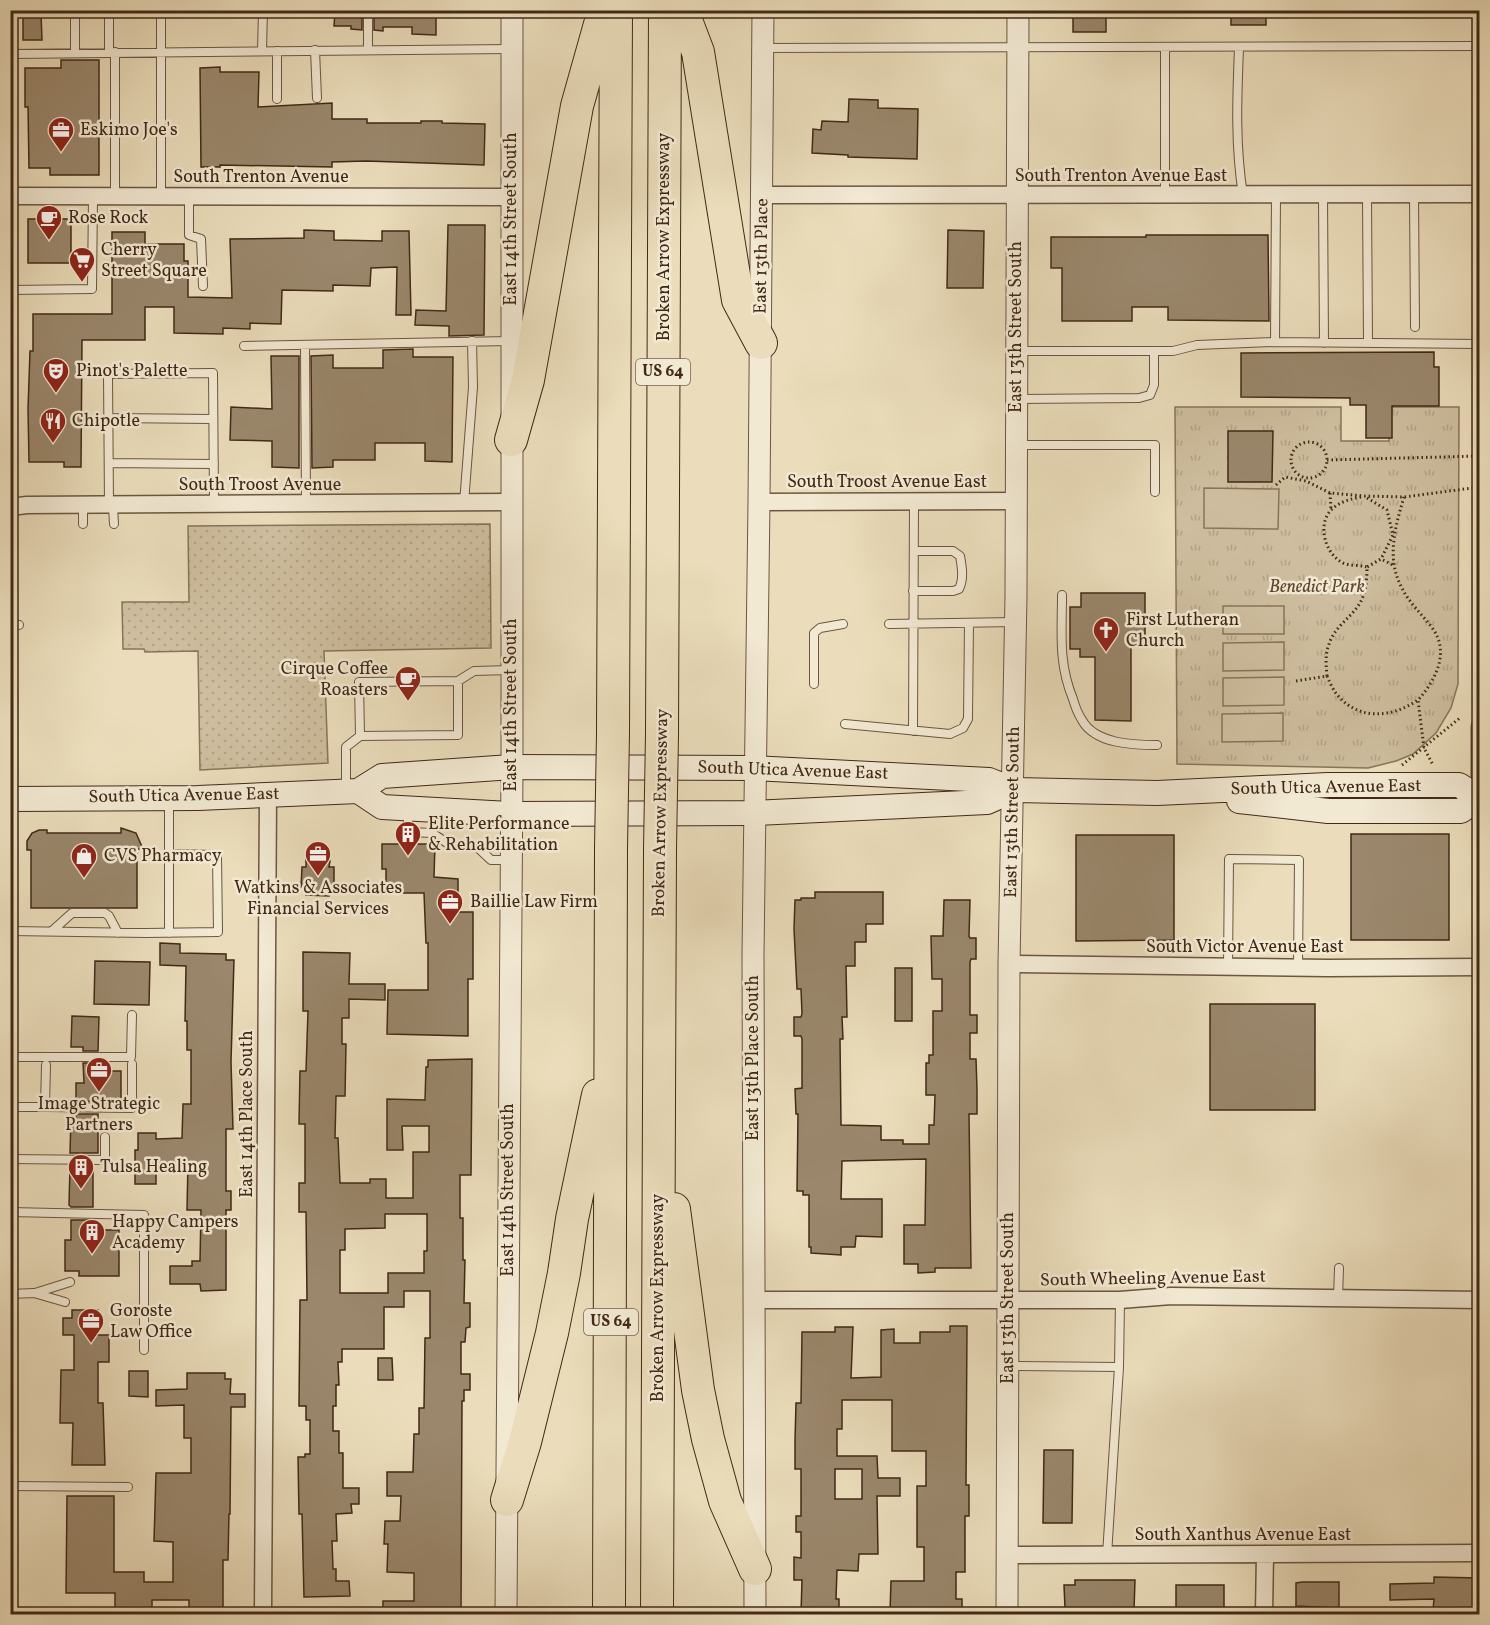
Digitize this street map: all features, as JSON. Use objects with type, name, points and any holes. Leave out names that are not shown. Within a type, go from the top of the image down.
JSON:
[{"type":"highway","points":[[511,440],[528,380],[577,105],[604,10]]},
{"type":"highway","name":"US 64","points":[[609,1614],[616,10]]},
{"type":"highway","name":"Broken Arrow Expressway","points":[[657,1614],[665,10]]},
{"type":"highway","points":[[682,10],[698,52],[738,300],[761,344]]},
{"type":"highway","points":[[507,1500],[525,1442],[552,1333],[572,1219],[612,1030]]},
{"type":"highway","points":[[659,1103],[698,1390],[725,1500],[755,1569]]},
{"type":"main road","name":"South Utica Avenue East","points":[[10,799],[169,798],[352,791],[382,776],[512,767],[754,768],[989,780],[1014,790],[1170,793],[1328,785],[1459,785],[1479,804]]},
{"type":"main road","name":"South Utica Avenue East","points":[[352,791],[382,807],[511,814],[754,813],[987,802],[1014,790]]},
{"type":"street","name":"East 14th Street South","points":[[506,1614],[512,767],[512,10]]},
{"type":"street","name":"East 13th Place","points":[[759,501],[763,10]]},
{"type":"street","name":"East 13th Street South","points":[[1007,1614],[1007,1300],[1014,790],[1018,10]]},
{"type":"street","name":"South Trenton Avenue East","points":[[763,195],[1479,194]]},
{"type":"street","name":"South Trenton Avenue","points":[[10,196],[511,197]]},
{"type":"street","name":"South Troost Avenue East","points":[[759,501],[1015,501]]},
{"type":"street","name":"East 13th Place South","points":[[755,1614],[753,955],[759,501]]},
{"type":"street","name":"South Troost Avenue","points":[[10,507],[27,505],[511,502]]},
{"type":"street","points":[[1479,726],[1479,804]]},
{"type":"street","name":"East 14th Place South","points":[[263,1614],[268,794]]},
{"type":"street","name":"South Victor Avenue East","points":[[1010,964],[1479,967]]},
{"type":"street","name":"South Wheeling Avenue East","points":[[755,1300],[1120,1300],[1171,1296],[1479,1300]]},
{"type":"street","name":"South Xanthus Avenue East","points":[[1007,1555],[1479,1553]]},
{"type":"street","points":[[1264,1614],[1265,1554]]},
{"type":"lane","points":[[75,10],[75,53]]},
{"type":"lane","points":[[109,10],[115,196]]},
{"type":"lane","points":[[161,10],[161,196]]},
{"type":"lane","points":[[262,51],[263,10]]},
{"type":"lane","points":[[368,10],[368,50]]},
{"type":"lane","points":[[763,48],[1479,46]]},
{"type":"lane","points":[[1165,48],[1165,195]]},
{"type":"lane","points":[[1239,48],[1236,118],[1243,195]]},
{"type":"lane","points":[[10,54],[512,49]]},
{"type":"lane","points":[[315,50],[317,98]]},
{"type":"lane","points":[[277,51],[277,99]]},
{"type":"lane","points":[[1367,194],[1368,343]]},
{"type":"lane","points":[[1414,194],[1415,327]]},
{"type":"lane","points":[[1275,342],[1276,195]]},
{"type":"lane","points":[[1323,195],[1324,343]]},
{"type":"lane","points":[[10,290],[92,289],[93,196]]},
{"type":"lane","points":[[189,196],[189,235],[201,239],[203,286]]},
{"type":"lane","points":[[464,503],[473,387],[472,341]]},
{"type":"lane","points":[[244,346],[511,341]]},
{"type":"lane","points":[[1016,351],[1154,352],[1173,351],[1197,345],[1275,342],[1479,344]]},
{"type":"lane","points":[[305,345],[306,504]]},
{"type":"lane","points":[[1015,399],[1139,398],[1150,395],[1154,385],[1154,352]]},
{"type":"lane","points":[[114,524],[109,463],[108,374],[213,373],[214,504]]},
{"type":"lane","points":[[108,418],[213,419]]},
{"type":"lane","points":[[1015,445],[1155,445],[1155,492]]},
{"type":"lane","points":[[109,463],[214,464]]},
{"type":"lane","points":[[913,731],[914,501]]},
{"type":"lane","points":[[83,506],[83,524]]},
{"type":"lane","points":[[913,591],[952,591],[959,589],[962,583],[960,556],[953,551],[914,551]]},
{"type":"lane","points":[[1062,595],[1061,656],[1065,678],[1083,722],[1096,733],[1113,741],[1157,745]]},
{"type":"lane","points":[[889,624],[1015,621]]},
{"type":"lane","points":[[845,724],[950,734],[963,728],[968,719],[969,623]]},
{"type":"lane","points":[[814,684],[814,633],[820,628],[843,624]]},
{"type":"lane","points":[[360,736],[359,682],[458,681],[474,671],[512,670]]},
{"type":"lane","points":[[352,791],[346,747],[360,736],[458,735],[458,681]]},
{"type":"lane","points":[[169,798],[169,933]]},
{"type":"lane","points":[[408,808],[408,832],[432,833],[450,845],[475,845],[491,860],[511,860]]},
{"type":"lane","points":[[10,931],[218,932],[217,855],[169,854]]},
{"type":"lane","points":[[1228,966],[1229,859],[1299,860],[1298,967]]},
{"type":"lane","points":[[52,931],[72,914],[105,913],[118,933]]},
{"type":"lane","points":[[10,1057],[131,1057],[132,1015]]},
{"type":"lane","points":[[10,1107],[132,1108],[132,1064]]},
{"type":"lane","points":[[45,1107],[46,1065]]},
{"type":"lane","points":[[10,1158],[105,1160],[105,1137]]},
{"type":"lane","points":[[10,1212],[144,1215],[144,1350]]},
{"type":"lane","points":[[1338,1298],[1339,1268]]},
{"type":"lane","points":[[10,1294],[34,1293],[70,1282]]},
{"type":"lane","points":[[34,1293],[65,1302]]},
{"type":"lane","points":[[1107,1555],[1119,1367],[1120,1300]]},
{"type":"lane","points":[[1008,1366],[1119,1367]]},
{"type":"lane","points":[[10,1486],[128,1487]]},
{"type":"path","points":[[1309,442],[1321,446],[1327,460],[1320,474],[1308,478],[1298,475],[1290,460],[1298,445],[1309,442]]},
{"type":"path","points":[[1327,460],[1479,456]]},
{"type":"path","points":[[1276,485],[1285,477],[1306,481],[1330,493],[1404,497],[1479,487]]},
{"type":"path","points":[[1330,493],[1331,510],[1324,525],[1325,540],[1332,554],[1344,563],[1367,567],[1382,559],[1393,536],[1404,497]]},
{"type":"path","points":[[1331,510],[1347,500],[1365,496],[1387,510],[1393,536],[1395,566],[1401,588],[1435,631],[1439,642],[1437,673],[1429,687],[1418,700],[1405,709],[1380,715],[1354,710],[1338,696],[1327,676],[1328,645],[1334,632],[1360,602],[1367,580],[1367,567]]},
{"type":"path","points":[[1382,559],[1395,566]]},
{"type":"path","points":[[1296,681],[1327,676]]},
{"type":"path","points":[[1418,700],[1424,748],[1436,771]]},
{"type":"path","points":[[1394,771],[1461,717]]},
{"type":"green space","name":"Benedict Park","points":[[1175,407],[1341,407],[1341,441],[1389,441],[1390,407],[1459,407],[1458,684],[1451,708],[1436,733],[1413,754],[1368,768],[1177,764]]},
{"type":"green space","points":[[1204,488],[1279,489],[1278,529],[1204,528]]},
{"type":"green space","points":[[490,524],[491,648],[324,651],[328,763],[200,770],[198,651],[145,652],[144,649],[123,649],[122,602],[189,602],[188,526]]},
{"type":"green space","points":[[1223,606],[1284,606],[1284,634],[1223,634]]},
{"type":"green space","points":[[1284,642],[1284,670],[1223,671],[1223,643]]},
{"type":"green space","points":[[1284,677],[1284,705],[1223,706],[1223,678]]},
{"type":"green space","points":[[1283,713],[1283,741],[1222,742],[1222,714]]},
{"type":"building","points":[[362,10],[362,30],[351,29],[351,26],[334,26],[335,12]]},
{"type":"building","points":[[374,10],[436,10],[436,35],[412,34],[412,27],[383,27],[383,31],[374,30]]},
{"type":"building","points":[[1073,10],[1106,10],[1106,32],[1073,32]]},
{"type":"building","points":[[1231,10],[1266,10],[1266,25],[1231,25]]},
{"type":"building","points":[[23,14],[41,14],[42,40],[23,40]]},
{"type":"building","points":[[61,60],[99,60],[99,175],[50,175],[50,168],[29,168],[25,68],[61,68]]},
{"type":"building","points":[[220,67],[220,72],[259,72],[258,107],[332,103],[332,119],[367,119],[367,123],[442,121],[442,123],[485,124],[484,165],[366,161],[332,162],[332,167],[220,165],[220,167],[201,167],[200,68]]},
{"type":"building","points":[[849,99],[878,100],[878,108],[918,109],[917,159],[848,157],[848,155],[812,153],[813,129],[821,130],[822,121],[848,122]]},
{"type":"building","name":"Rose Rock","points":[[28,219],[71,219],[71,263],[28,263]]},
{"type":"building","points":[[448,225],[485,225],[484,335],[449,336],[449,326],[415,325],[416,310],[446,311]]},
{"type":"building","points":[[304,230],[334,231],[334,240],[382,241],[382,231],[409,231],[411,315],[396,315],[397,267],[371,268],[370,286],[333,285],[333,291],[282,290],[281,324],[250,323],[250,329],[223,328],[223,334],[174,333],[174,307],[145,307],[145,340],[82,340],[81,467],[64,467],[64,462],[29,462],[28,409],[30,351],[33,351],[33,314],[112,314],[112,232],[145,232],[145,244],[184,244],[184,261],[188,261],[188,297],[232,298],[230,239],[304,238]]},
{"type":"building","points":[[948,230],[984,231],[983,288],[947,288]]},
{"type":"building","points":[[1146,235],[1268,235],[1269,321],[1168,320],[1168,307],[1132,307],[1132,321],[1062,321],[1062,268],[1051,268],[1051,237],[1146,237]]},
{"type":"building","points":[[413,349],[413,357],[453,357],[452,462],[425,461],[425,443],[375,443],[375,460],[333,460],[333,467],[312,468],[311,356],[333,355],[333,368],[383,368],[383,350]]},
{"type":"building","points":[[1434,352],[1434,367],[1439,367],[1439,406],[1392,406],[1392,438],[1366,438],[1366,405],[1350,405],[1350,398],[1241,397],[1241,353]]},
{"type":"building","points":[[271,356],[299,356],[299,468],[272,467],[272,441],[230,440],[231,407],[272,409]]},
{"type":"building","points":[[1228,431],[1273,431],[1272,482],[1228,482]]},
{"type":"building","name":"First Lutheran Church","points":[[1081,593],[1145,593],[1145,645],[1131,645],[1131,721],[1095,720],[1095,657],[1080,657],[1080,649],[1070,649],[1070,607],[1081,607]]},
{"type":"building","name":"CVS Pharmacy","points":[[121,828],[136,833],[143,849],[137,849],[137,908],[31,908],[31,850],[27,850],[27,841],[32,833],[47,830],[47,833],[121,833]]},
{"type":"building","points":[[1351,834],[1449,834],[1449,940],[1351,940]]},
{"type":"building","points":[[1076,835],[1174,835],[1174,940],[1076,941]]},
{"type":"building","points":[[382,844],[435,844],[434,877],[458,879],[458,912],[473,912],[473,979],[468,979],[468,1036],[387,1034],[388,990],[428,990],[428,943],[426,943],[424,893],[386,893],[386,869],[382,869]]},
{"type":"building","name":"Watkins & Associates Financial Services","points":[[306,860],[330,861],[329,867],[334,867],[334,888],[330,888],[329,896],[306,895],[306,887],[301,887],[302,867],[306,867]]},
{"type":"building","points":[[815,892],[883,892],[883,924],[866,924],[866,942],[855,942],[855,966],[846,966],[847,1017],[842,1017],[843,1039],[840,1039],[841,1125],[881,1126],[881,1140],[903,1140],[903,1144],[929,1144],[929,1125],[934,1125],[935,1095],[926,1095],[926,1063],[929,1063],[929,1055],[933,1055],[933,1011],[942,1011],[942,979],[932,979],[931,936],[943,936],[944,900],[970,900],[969,936],[976,938],[976,959],[971,959],[970,962],[970,1015],[977,1015],[977,1033],[970,1033],[970,1059],[976,1059],[977,1089],[977,1114],[969,1114],[971,1268],[935,1268],[935,1272],[918,1273],[918,1264],[904,1264],[904,1225],[925,1225],[926,1159],[842,1161],[841,1199],[882,1199],[882,1237],[856,1236],[855,1247],[841,1247],[841,1255],[811,1253],[809,1195],[803,1195],[803,1191],[797,1191],[798,1114],[796,1114],[795,1089],[802,1088],[802,1039],[801,1036],[794,1036],[794,1017],[801,1017],[802,1014],[801,989],[797,989],[794,929],[795,900],[815,898]]},
{"type":"building","points":[[160,943],[180,944],[180,953],[226,954],[226,960],[234,960],[231,1062],[233,1129],[226,1129],[226,1191],[231,1191],[231,1210],[226,1210],[226,1290],[201,1291],[200,1284],[170,1284],[170,1266],[192,1266],[192,1261],[200,1261],[201,1210],[187,1210],[188,1162],[156,1163],[156,1184],[135,1184],[135,1150],[138,1150],[138,1133],[156,1133],[156,1139],[182,1138],[183,1104],[191,1104],[191,1050],[187,1050],[187,1021],[185,1021],[186,966],[160,965]]},
{"type":"building","points":[[303,952],[350,953],[349,984],[385,984],[385,1000],[349,999],[349,1018],[342,1018],[342,1044],[346,1044],[345,1096],[336,1096],[335,1138],[338,1138],[340,1183],[370,1183],[370,1179],[386,1179],[386,1198],[413,1198],[413,1152],[429,1152],[429,1126],[402,1126],[403,1150],[387,1150],[387,1099],[425,1100],[428,1060],[472,1059],[471,1175],[460,1175],[460,1218],[463,1218],[463,1260],[465,1260],[464,1303],[470,1303],[470,1327],[466,1328],[465,1342],[461,1342],[461,1374],[470,1374],[470,1390],[464,1390],[464,1401],[462,1401],[461,1614],[383,1614],[383,1601],[414,1601],[414,1573],[387,1572],[388,1544],[384,1544],[385,1521],[400,1521],[401,1496],[387,1496],[387,1472],[413,1472],[414,1434],[419,1434],[419,1408],[424,1408],[425,1338],[430,1338],[430,1291],[404,1291],[404,1307],[384,1307],[384,1349],[342,1349],[342,1362],[338,1362],[339,1385],[336,1385],[336,1406],[333,1406],[333,1431],[339,1431],[339,1453],[343,1453],[343,1488],[359,1488],[359,1504],[351,1504],[352,1513],[336,1514],[337,1541],[332,1541],[336,1581],[349,1581],[350,1596],[304,1597],[298,1457],[310,1454],[310,1420],[306,1420],[306,1406],[299,1406],[300,1300],[307,1300],[306,1212],[299,1212],[299,1183],[305,1183],[305,1124],[299,1124],[300,1071],[306,1071],[308,1011],[303,1011]],"holes":[[[385,1214],[427,1214],[427,1251],[424,1251],[424,1273],[388,1273],[388,1293],[340,1293],[340,1250],[345,1250],[345,1229],[385,1228]]]},
{"type":"building","points":[[95,961],[150,962],[149,1005],[94,1004]]},
{"type":"building","points":[[895,968],[912,968],[912,1021],[895,1021]]},
{"type":"building","points":[[1210,1004],[1315,1004],[1315,1110],[1210,1110]]},
{"type":"building","points":[[72,1016],[99,1017],[98,1051],[83,1051],[83,1047],[71,1047]]},
{"type":"building","name":"Image Strategic Partners","points":[[83,1063],[97,1063],[97,1071],[121,1071],[121,1102],[76,1101],[76,1083],[84,1083]]},
{"type":"building","points":[[76,1114],[98,1114],[98,1153],[70,1153],[71,1118],[76,1118]]},
{"type":"building","name":"Tulsa Healing","points":[[70,1166],[93,1166],[93,1207],[71,1207],[69,1205]]},
{"type":"building","name":"Happy Campers Academy","points":[[71,1220],[93,1220],[93,1230],[119,1230],[119,1276],[79,1276],[79,1271],[65,1271],[65,1240],[71,1240]]},
{"type":"building","points":[[72,1310],[98,1310],[97,1335],[109,1335],[109,1362],[98,1362],[98,1403],[103,1403],[105,1465],[72,1465],[73,1423],[60,1423],[61,1370],[74,1370],[74,1335],[63,1335],[63,1318],[72,1318]]},
{"type":"building","points":[[950,1326],[967,1326],[966,1485],[969,1485],[969,1516],[965,1516],[965,1572],[956,1572],[956,1599],[962,1599],[962,1614],[890,1612],[891,1581],[924,1581],[924,1547],[917,1547],[917,1486],[926,1486],[926,1451],[892,1451],[892,1400],[842,1400],[842,1429],[837,1429],[837,1456],[877,1456],[878,1478],[900,1478],[900,1496],[877,1496],[878,1554],[859,1554],[858,1571],[837,1570],[836,1599],[839,1599],[839,1614],[801,1614],[802,1580],[794,1580],[794,1557],[801,1558],[801,1532],[796,1532],[796,1516],[801,1516],[801,1469],[795,1469],[795,1441],[796,1403],[801,1403],[802,1332],[835,1332],[835,1327],[853,1327],[851,1378],[881,1377],[881,1330],[894,1329],[894,1343],[920,1343],[920,1332],[950,1332]],"holes":[[[835,1469],[862,1469],[862,1499],[835,1499]]]},
{"type":"building","points":[[378,1358],[392,1358],[393,1380],[378,1380]]},
{"type":"building","points":[[129,1371],[148,1371],[148,1397],[129,1396]]},
{"type":"building","points":[[187,1373],[225,1373],[225,1379],[231,1379],[230,1394],[245,1394],[245,1407],[231,1407],[230,1514],[228,1560],[223,1560],[223,1614],[189,1614],[189,1600],[152,1600],[152,1614],[115,1614],[115,1593],[66,1593],[67,1496],[114,1496],[114,1572],[144,1572],[144,1582],[173,1582],[173,1542],[154,1541],[156,1473],[191,1473],[191,1438],[184,1438],[184,1405],[156,1406],[156,1390],[187,1389]]},
{"type":"building","points":[[1044,1450],[1073,1450],[1072,1523],[1043,1523]]},
{"type":"building","points":[[1434,1577],[1479,1578],[1479,1609],[1433,1610],[1434,1599],[1390,1600],[1390,1584],[1434,1583]]},
{"type":"building","points":[[1075,1580],[1135,1580],[1134,1610],[1065,1608],[1064,1585],[1075,1585]]},
{"type":"building","points":[[1339,1582],[1339,1608],[1296,1606],[1296,1583]]},
{"type":"building","points":[[1176,1585],[1224,1585],[1224,1613],[1176,1613]]},
{"type":"place","name":"Eskimo Joe's","points":[[61,153]]},
{"type":"place","name":"Rose Rock","points":[[49,241]]},
{"type":"place","name":"Cherry Street Square","points":[[82,283]]},
{"type":"place","name":"Pinot's Palette","points":[[56,394]]},
{"type":"place","name":"Chipotle","points":[[53,444]]},
{"type":"place","name":"First Lutheran Church","points":[[1106,653]]},
{"type":"place","name":"Cirque Coffee Roasters","points":[[408,702]]},
{"type":"place","name":"Elite Performance & Rehabilitation","points":[[408,857]]},
{"type":"place","name":"Watkins & Associates Financial Services","points":[[318,877]]},
{"type":"place","name":"CVS Pharmacy","points":[[84,879]]},
{"type":"place","name":"Baillie Law Firm","points":[[450,925]]},
{"type":"place","name":"Image Strategic Partners","points":[[99,1093]]},
{"type":"place","name":"Tulsa Healing","points":[[81,1190]]},
{"type":"place","name":"Happy Campers Academy","points":[[92,1255]]},
{"type":"place","name":"Goroste Law Office","points":[[91,1344]]}]
